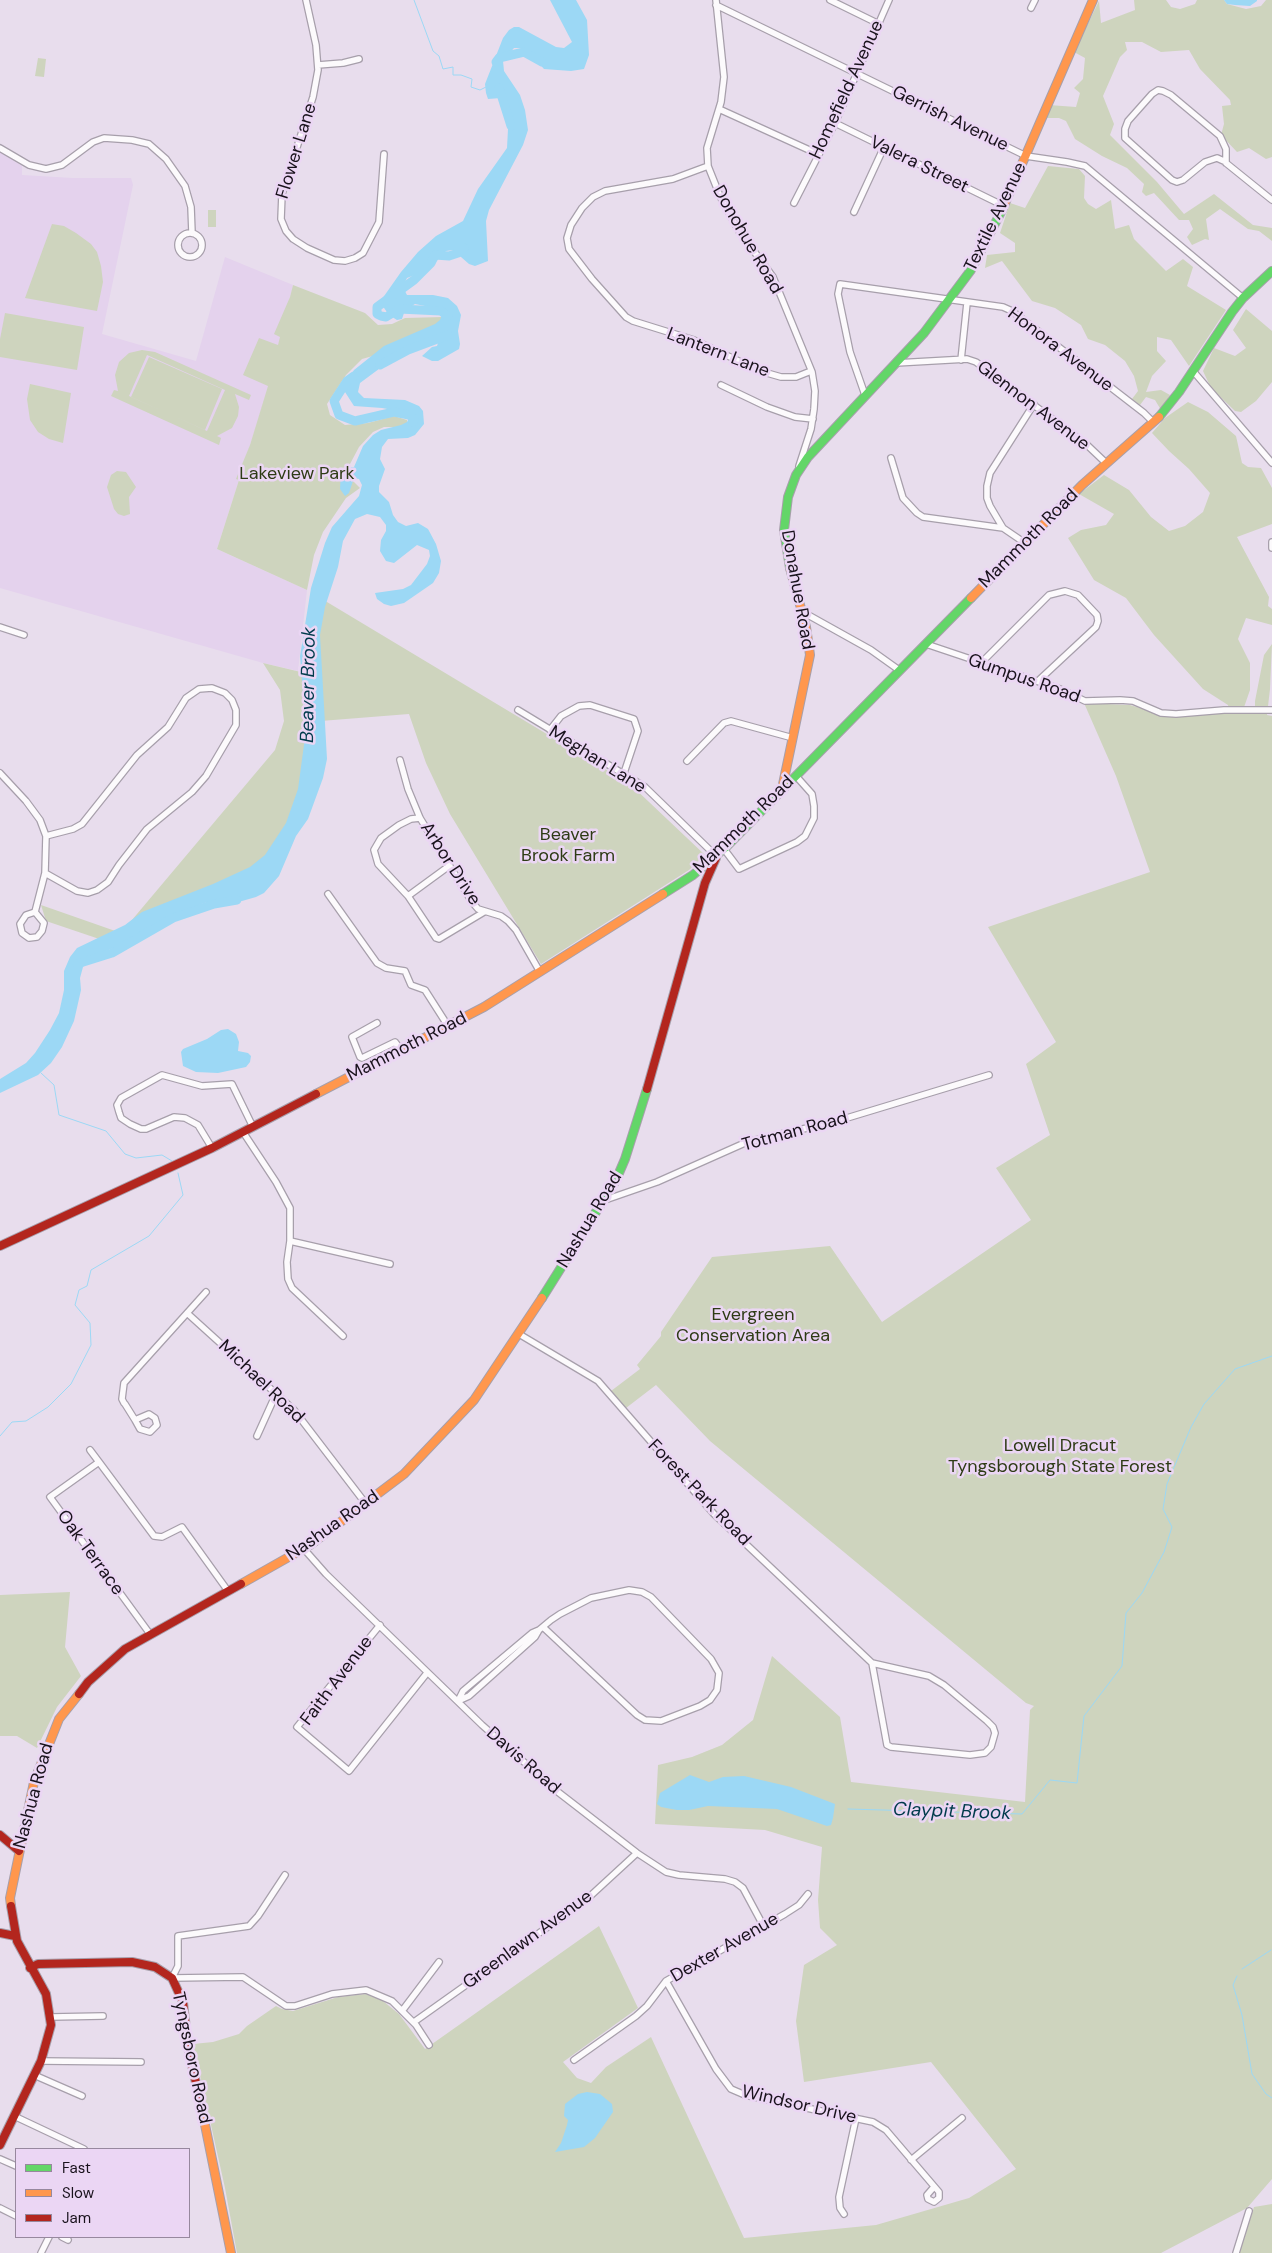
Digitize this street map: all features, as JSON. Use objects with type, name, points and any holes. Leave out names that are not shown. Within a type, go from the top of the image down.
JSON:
[{"type":"main road","name":"Textile Avenue","points":[[796,475],[808,457],[924,333],[982,251],[1004,206],[1093,0]]},
{"type":"main road","name":"Mammoth Road","points":[[0,1246],[212,1148],[484,1007],[693,875],[724,849],[899,670],[1106,463],[1153,422],[1173,401],[1243,298],[1272,271]]},
{"type":"main road","name":"Donahue Road","points":[[782,789],[810,655],[789,566],[784,530],[788,497],[796,475]]},
{"type":"main road","points":[[788,764],[794,767],[805,766]]},
{"type":"main road","name":"Nashua Road","points":[[0,2146],[41,2061],[48,2039],[50,2017],[46,1994],[30,1968],[15,1936],[10,1898],[19,1851],[42,1758],[59,1719],[88,1682],[105,1665],[150,1634],[304,1550],[366,1504],[404,1474],[454,1423],[488,1382],[604,1200],[625,1159],[705,883],[716,856]]},
{"type":"main road","points":[[0,1835],[19,1851]]},
{"type":"main road","points":[[0,1933],[15,1936]]},
{"type":"main road","name":"Tyngsboro Road","points":[[30,1968],[38,1964],[138,1962],[155,1966],[172,1978],[183,2002],[188,2047],[231,2253]]},
{"type":"street","name":"Flower Lane","points":[[306,0],[316,45],[318,64],[313,97],[282,194],[281,219],[286,231],[293,239],[306,248],[334,260],[350,260],[363,253],[379,222],[384,154]]},
{"type":"street","points":[[830,0],[877,23]]},
{"type":"street","name":"Homefield Avenue","points":[[794,203],[835,123],[888,0]]},
{"type":"street","points":[[1031,8],[1035,0]]},
{"type":"street","name":"Gerrish Avenue","points":[[716,3],[856,74],[1026,156],[1085,166],[1243,298]]},
{"type":"street","name":"Donohue Road","points":[[716,3],[724,77],[719,109],[707,148],[708,166],[720,196],[739,231],[773,277],[811,371],[815,391],[813,419],[796,475]]},
{"type":"street","points":[[318,64],[343,63],[359,59]]},
{"type":"street","points":[[1226,163],[1226,149],[1220,136],[1170,95],[1162,91],[1158,90],[1152,94],[1128,121],[1125,129],[1125,138],[1177,182],[1188,177],[1211,159],[1217,158],[1272,200]]},
{"type":"street","points":[[719,109],[818,154]]},
{"type":"street","name":"Valera Street","points":[[835,123],[1004,206]]},
{"type":"street","points":[[0,148],[29,165],[43,169],[62,165],[93,142],[104,138],[138,141],[149,144],[166,159],[185,186],[191,208],[192,233]]},
{"type":"street","points":[[854,212],[884,147]]},
{"type":"street","name":"Lantern Lane","points":[[708,166],[673,179],[605,191],[593,197],[582,208],[571,225],[568,238],[569,249],[578,262],[631,320],[649,328],[694,340],[760,371],[781,377],[796,377],[811,371]]},
{"type":"street","points":[[192,233],[200,238],[202,248],[197,256],[188,257],[180,251],[178,244],[182,235],[192,233]]},
{"type":"street","name":"Honora Avenue","points":[[866,395],[850,352],[838,294],[840,284],[1003,307],[1018,315],[1153,422]]},
{"type":"street","points":[[960,360],[967,303]]},
{"type":"street","name":"Glennon Avenue","points":[[896,363],[967,359],[983,366],[1086,444],[1106,463]]},
{"type":"street","points":[[1193,371],[1272,463]]},
{"type":"street","points":[[721,385],[768,407],[795,417],[813,419]]},
{"type":"street","points":[[1025,543],[1003,528],[990,506],[987,498],[987,486],[990,473],[1034,404]]},
{"type":"street","points":[[891,458],[903,498],[917,513],[923,516],[1003,528]]},
{"type":"street","points":[[1272,542],[1272,548]]},
{"type":"street","points":[[981,663],[1049,595],[1065,591],[1078,595],[1097,615],[1096,627],[1038,682]]},
{"type":"street","points":[[801,611],[863,646],[899,670]]},
{"type":"street","points":[[0,627],[24,635]]},
{"type":"street","name":"Gumpus Road","points":[[926,644],[1038,682],[1085,701],[1133,701],[1161,713],[1272,710]]},
{"type":"street","points":[[45,873],[77,891],[88,893],[97,890],[108,882],[147,829],[185,799],[206,776],[236,725],[236,710],[232,700],[225,693],[212,688],[199,689],[186,698],[168,727],[131,762],[82,824],[73,829],[46,836]]},
{"type":"street","points":[[550,730],[561,716],[579,706],[590,705],[634,719],[638,731],[624,773]]},
{"type":"street","name":"Meghan Lane","points":[[518,710],[645,787],[716,856]]},
{"type":"street","points":[[686,761],[724,723],[731,721],[793,738]]},
{"type":"street","name":"Arbor Drive","points":[[400,760],[408,789],[420,818],[472,902],[484,912],[500,916],[508,921],[516,930],[540,972]]},
{"type":"street","points":[[0,773],[40,820],[46,836],[45,873],[34,912]]},
{"type":"street","points":[[724,849],[739,869],[797,842],[805,836],[814,818],[814,806],[812,794],[796,776]]},
{"type":"street","points":[[420,818],[411,819],[380,838],[374,850],[378,864],[408,896],[436,938],[439,939],[484,912]]},
{"type":"street","points":[[408,896],[449,866]]},
{"type":"street","points":[[328,894],[376,963],[386,968],[405,972],[411,985],[425,990],[448,1026]]},
{"type":"street","points":[[34,912],[44,923],[42,932],[37,937],[30,938],[22,933],[20,924],[26,915],[34,912]]},
{"type":"street","points":[[377,1023],[352,1037],[360,1057],[362,1058],[395,1042],[402,1050]]},
{"type":"street","points":[[212,1148],[198,1124],[185,1118],[174,1117],[146,1129],[141,1129],[121,1118],[117,1106],[121,1098],[162,1075],[202,1086],[232,1084],[253,1127]]},
{"type":"street","name":"Totman Road","points":[[604,1200],[657,1182],[747,1142],[837,1121],[989,1075]]},
{"type":"street","points":[[243,1132],[276,1182],[290,1208],[290,1241],[287,1262],[288,1279],[292,1288],[343,1336]]},
{"type":"street","points":[[290,1241],[390,1264]]},
{"type":"street","points":[[135,1420],[122,1399],[123,1385],[206,1292]]},
{"type":"street","name":"Michael Road","points":[[187,1313],[298,1414],[366,1504]]},
{"type":"street","name":"Forest Park Road","points":[[519,1334],[598,1381],[714,1514],[872,1663]]},
{"type":"street","points":[[257,1436],[276,1394]]},
{"type":"street","points":[[90,1450],[154,1536],[164,1536],[182,1527],[228,1592]]},
{"type":"street","name":"Oak Terrace","points":[[99,1462],[50,1497],[150,1634]]},
{"type":"street","name":"Davis Road","points":[[304,1550],[427,1673],[546,1782],[637,1853],[666,1872],[678,1875],[725,1879],[735,1882],[743,1888],[764,1926]]},
{"type":"street","points":[[458,1701],[463,1691],[532,1633],[541,1629],[565,1610],[586,1600],[623,1590],[642,1592],[653,1599],[714,1662],[719,1678],[717,1690],[710,1700],[700,1706],[661,1721],[645,1720],[541,1629]]},
{"type":"street","name":"Faith Avenue","points":[[380,1626],[297,1727],[349,1771],[427,1673]]},
{"type":"street","points":[[872,1663],[916,1672],[929,1676],[944,1685],[993,1727],[995,1739],[991,1747],[985,1754],[970,1755],[891,1747],[887,1745],[872,1663]]},
{"type":"street","name":"Greenlawn Avenue","points":[[414,2022],[587,1899],[637,1853]]},
{"type":"street","points":[[285,1875],[258,1916],[249,1926],[178,1936],[178,1966],[172,1978],[243,1977],[286,2006],[295,2006],[332,1994],[366,1990],[392,2001],[414,2022],[429,2046]]},
{"type":"street","name":"Dexter Avenue","points":[[574,2060],[636,2016],[647,2006],[666,1981],[799,1905],[808,1894]]},
{"type":"street","points":[[402,2011],[439,1962]]},
{"type":"street","name":"Windsor Drive","points":[[666,1981],[716,2069],[731,2089],[745,2095],[856,2118],[880,2126],[934,2187]]},
{"type":"street","points":[[50,2017],[103,2016]]},
{"type":"street","points":[[41,2061],[141,2062]]},
{"type":"street","points":[[34,2075],[82,2096]]},
{"type":"street","points":[[14,2116],[82,2148]]},
{"type":"street","points":[[844,2214],[840,2208],[839,2197],[856,2118]]},
{"type":"street","points":[[910,2160],[962,2118]]},
{"type":"street","points":[[0,2159],[15,2166]]},
{"type":"street","points":[[0,2208],[15,2216]]},
{"type":"street","points":[[1236,2253],[1249,2211]]},
{"type":"street","points":[[41,2253],[48,2238]]},
{"type":"street","points":[[64,2238],[68,2240]]},
{"type":"shaded area","points":[[0,152],[22,166],[22,175],[73,178],[131,178],[133,185],[102,334],[196,361],[225,257],[293,285],[267,392],[217,549],[307,590],[298,671],[263,663],[0,588]]},
{"type":"green space","points":[[1134,0],[1166,0],[1171,7],[1180,9],[1195,4],[1197,0],[1224,0],[1227,4],[1246,9],[1261,6],[1266,0],[1272,0],[1272,157],[1266,159],[1249,148],[1237,152],[1221,135],[1224,124],[1222,106],[1231,105],[1230,100],[1200,69],[1189,50],[1161,52],[1142,42],[1125,42],[1127,50],[1120,57],[1103,96],[1114,124],[1110,135],[1157,182],[1184,214],[1214,194],[1253,225],[1272,228],[1272,241],[1259,231],[1248,229],[1220,209],[1206,219],[1209,240],[1205,239],[1192,245],[1187,237],[1193,229],[1189,220],[1179,220],[1154,193],[1146,196],[1142,192],[1144,184],[1127,168],[1102,156],[1075,139],[1066,121],[1059,118],[1046,118],[1049,105],[1076,107],[1080,93],[1074,88],[1083,79],[1085,58],[1074,52],[1099,1],[1101,23],[1135,10]]},
{"type":"green space","points":[[38,58],[46,59],[44,77],[35,76]]},
{"type":"green space","points":[[1048,166],[1079,169],[1085,176],[1084,198],[1088,204],[1096,209],[1111,200],[1115,229],[1129,225],[1134,239],[1166,271],[1183,259],[1193,267],[1187,286],[1226,310],[1189,366],[1171,340],[1157,337],[1157,351],[1166,361],[1152,376],[1146,392],[1161,390],[1170,395],[1161,410],[1155,400],[1146,397],[1140,405],[1132,399],[1138,391],[1134,376],[1125,361],[1105,345],[1088,339],[1081,325],[1055,308],[1032,301],[1002,261],[985,268],[987,255],[1015,252],[1015,243],[1000,233],[1010,203],[1025,208]]},
{"type":"green space","points":[[208,210],[216,210],[216,227],[208,227]]},
{"type":"green space","points":[[52,224],[64,226],[76,233],[91,244],[97,252],[103,282],[97,311],[25,298]]},
{"type":"green space","name":"Lakeview Park","points":[[293,285],[365,313],[378,325],[392,324],[405,318],[443,317],[447,323],[380,354],[362,359],[346,375],[327,404],[330,415],[345,425],[368,423],[394,416],[407,420],[407,425],[403,427],[384,427],[373,432],[359,447],[350,464],[352,480],[360,488],[346,498],[323,532],[314,555],[307,590],[217,549],[239,480],[236,479],[250,445],[268,386],[243,375],[259,338],[278,345],[280,337],[274,334],[290,297]]},
{"type":"green space","points":[[1246,309],[1272,331],[1272,382],[1256,401],[1241,412],[1235,411],[1211,388],[1203,371],[1214,348],[1235,356],[1246,348],[1233,330]]},
{"type":"green space","points":[[5,313],[84,327],[77,370],[0,357],[0,339]]},
{"type":"green space","points":[[142,350],[155,352],[251,395],[249,400],[235,394],[239,407],[238,416],[232,428],[217,436],[221,438],[219,445],[111,396],[114,390],[118,391],[115,375],[119,362],[129,353]],"holes":[[[147,355],[225,390],[207,431],[129,396]]]},
{"type":"green space","points":[[149,357],[222,389],[205,430],[131,397]]},
{"type":"green space","points":[[30,384],[71,393],[63,443],[49,439],[38,432],[30,420],[27,399]]},
{"type":"green space","name":"Lowell Dracut Tyngsborough State Forest","points":[[1188,402],[1208,412],[1236,436],[1242,463],[1248,467],[1261,468],[1272,488],[1272,524],[1237,537],[1269,597],[1268,606],[1272,609],[1272,625],[1246,618],[1238,639],[1250,663],[1250,690],[1242,713],[1255,714],[1255,701],[1264,655],[1272,644],[1267,715],[1272,716],[1272,2179],[1247,2208],[1161,2253],[237,2253],[225,2188],[193,2044],[213,2042],[239,2034],[247,2026],[276,2006],[293,2011],[338,1997],[366,1994],[383,2001],[399,2014],[425,2049],[599,1926],[638,2008],[563,2062],[577,2078],[591,2083],[606,2067],[651,2037],[744,2238],[876,2225],[969,2198],[1016,2169],[931,2062],[804,2082],[796,2021],[804,1965],[837,1945],[820,1928],[818,1900],[822,1847],[765,1830],[655,1824],[658,1765],[692,1757],[722,1745],[753,1720],[772,1656],[840,1717],[851,1782],[1025,1802],[1030,1710],[1034,1706],[1026,1703],[710,1441],[656,1385],[626,1408],[611,1391],[640,1369],[637,1365],[661,1336],[661,1332],[712,1257],[830,1246],[882,1322],[1031,1220],[996,1168],[1050,1135],[1026,1064],[1056,1042],[988,927],[1150,872],[1116,776],[1084,703],[1130,705],[1161,714],[1229,712],[1228,705],[1203,689],[1154,635],[1126,598],[1094,580],[1068,538],[1081,530],[1106,525],[1114,514],[1079,494],[1104,475],[1129,490],[1151,517],[1169,531],[1185,526],[1203,512],[1210,493],[1189,469],[1152,433],[1165,418]]},
{"type":"green space","points":[[117,471],[126,472],[136,487],[129,497],[130,514],[124,516],[118,514],[114,509],[107,487],[111,475]]},
{"type":"green space","name":"Beaver Brook Farm","points":[[317,596],[630,784],[705,855],[689,870],[541,964],[450,814],[426,763],[409,714],[308,722]]},
{"type":"green space","points":[[263,663],[305,673],[303,713],[306,779],[291,828],[253,885],[189,903],[117,945],[46,921],[41,905],[121,933],[275,750],[284,721],[280,690]]},
{"type":"green space","points":[[70,1592],[65,1647],[81,1676],[57,1707],[37,1748],[17,1736],[0,1736],[0,1595]]},
{"type":"green space","points":[[1272,2204],[1272,2253],[1239,2253],[1254,2207]]},
{"type":"water","points":[[550,0],[576,0],[587,20],[589,55],[584,69],[571,71],[544,69],[525,48],[514,48],[503,61],[504,71],[520,95],[525,110],[528,130],[523,145],[489,210],[486,221],[488,261],[475,266],[469,264],[453,250],[446,251],[428,270],[407,278],[405,282],[404,289],[407,295],[433,295],[448,298],[457,306],[461,315],[458,331],[459,349],[438,361],[432,361],[422,356],[432,347],[437,346],[439,340],[434,338],[410,346],[360,383],[358,392],[364,398],[405,400],[419,406],[423,411],[424,424],[415,435],[408,438],[388,439],[382,447],[380,459],[385,469],[379,486],[379,492],[389,502],[393,515],[398,522],[406,526],[418,523],[428,529],[436,544],[441,561],[439,573],[433,583],[404,603],[391,606],[384,604],[377,599],[375,593],[403,589],[411,585],[427,564],[430,556],[429,550],[417,545],[394,563],[386,561],[380,551],[386,525],[380,517],[367,514],[355,519],[343,541],[338,567],[325,607],[320,635],[327,759],[323,778],[308,819],[296,836],[279,876],[264,893],[256,897],[242,901],[207,902],[186,910],[152,931],[88,959],[83,967],[80,978],[81,990],[74,1021],[62,1047],[51,1063],[38,1075],[0,1093],[0,1079],[26,1063],[50,1030],[59,1013],[64,990],[64,971],[70,957],[77,948],[125,925],[142,912],[250,867],[265,855],[286,823],[298,789],[306,730],[300,656],[311,588],[332,527],[359,496],[362,485],[359,479],[354,478],[349,493],[345,496],[340,489],[341,471],[344,468],[354,467],[363,446],[373,435],[381,430],[407,422],[410,416],[404,412],[382,408],[354,406],[345,392],[345,384],[354,370],[384,346],[435,324],[440,320],[442,315],[440,311],[415,304],[405,310],[402,319],[397,320],[389,315],[382,305],[382,299],[418,252],[436,236],[463,221],[478,189],[507,148],[509,110],[507,103],[501,98],[488,99],[485,84],[503,38],[509,30],[519,27],[556,47],[564,48],[572,42]]},
{"type":"water","points":[[1224,0],[1257,1],[1250,6],[1227,4]]},
{"type":"water","points":[[228,1029],[236,1034],[239,1042],[238,1051],[248,1053],[251,1056],[250,1062],[246,1067],[218,1073],[196,1072],[183,1066],[181,1052],[183,1049],[207,1039],[221,1030]]},
{"type":"water","points":[[690,1775],[709,1782],[723,1777],[744,1776],[791,1787],[835,1804],[831,1825],[827,1826],[777,1809],[708,1806],[689,1810],[677,1810],[661,1807],[657,1804],[660,1793]]},
{"type":"water","points":[[587,2092],[600,2094],[612,2104],[613,2112],[595,2138],[584,2147],[555,2152],[561,2143],[567,2125],[568,2120],[564,2116],[565,2104],[578,2094]]},
{"type":"waterway","points":[[414,0],[433,51],[439,56],[443,69],[453,67],[453,75],[461,75],[472,79],[471,87],[480,90],[486,87]]},
{"type":"waterway","name":"Beaver Brook","points":[[496,62],[499,58],[524,52],[542,62]]},
{"type":"waterway","name":"Beaver Brook","points":[[499,88],[511,126]]},
{"type":"waterway","name":"Beaver Brook","points":[[448,316],[441,311],[399,309],[386,317],[377,314],[377,307],[414,280],[431,263],[435,255],[449,256],[458,253],[464,248]]},
{"type":"waterway","name":"Beaver Brook","points":[[380,365],[408,350],[448,335]]},
{"type":"waterway","name":"Beaver Brook","points":[[354,376],[347,381],[334,401],[339,415],[355,421],[394,412],[409,415],[414,419],[413,422]]},
{"type":"waterway","name":"Beaver Brook","points":[[77,964],[112,953],[173,918],[214,904],[237,900]]},
{"type":"waterway","points":[[41,1073],[54,1085],[59,1115],[106,1131],[125,1154],[136,1158],[162,1155],[172,1161]]},
{"type":"waterway","points":[[0,1436],[12,1422],[26,1421],[48,1407],[71,1384],[91,1345],[90,1323],[75,1305],[79,1290],[87,1286],[91,1270],[149,1236],[183,1195],[178,1173]]},
{"type":"waterway","name":"Claypit Brook","points":[[848,1809],[1022,1814],[1050,1780],[1077,1783],[1084,1716],[1122,1666],[1126,1613],[1142,1593],[1164,1552],[1172,1527],[1163,1509],[1167,1484],[1191,1427],[1204,1404],[1235,1369],[1272,1356]]},
{"type":"waterway","points":[[1242,1969],[1271,1950]]},
{"type":"waterway","points":[[1237,1976],[1233,1985],[1242,2015],[1252,2074],[1266,2094],[1272,2098]]},
{"type":"traffic: fast","points":[[790,568],[784,530],[788,497],[796,475],[808,457],[924,333],[971,270],[1002,210]]},
{"type":"traffic: fast","points":[[1159,417],[1179,392],[1232,312],[1243,298],[1272,271]]},
{"type":"traffic: fast","points":[[663,894],[693,875],[726,847],[971,598]]},
{"type":"traffic: fast","points":[[542,1298],[616,1180],[625,1159],[647,1089]]},
{"type":"traffic: slow","points":[[1002,210],[1093,0]]},
{"type":"traffic: slow","points":[[971,598],[1082,485],[1159,417]]},
{"type":"traffic: slow","points":[[782,789],[810,655],[806,627],[790,568]]},
{"type":"traffic: slow","points":[[316,1094],[484,1007],[663,894]]},
{"type":"traffic: slow","points":[[241,1584],[310,1545],[404,1474],[474,1400],[542,1298]]},
{"type":"traffic: slow","points":[[11,1906],[10,1898],[34,1782],[59,1719],[79,1694]]},
{"type":"traffic: slow","points":[[202,2110],[231,2253]]},
{"type":"traffic: jam","points":[[647,1089],[705,883],[716,858]]},
{"type":"traffic: jam","points":[[0,1246],[212,1148],[316,1094]]},
{"type":"traffic: jam","points":[[79,1694],[88,1682],[125,1649],[241,1584]]},
{"type":"traffic: jam","points":[[0,1835],[19,1851]]},
{"type":"traffic: jam","points":[[0,2145],[41,2061],[51,2025],[46,1994],[17,1941],[11,1906]]},
{"type":"traffic: jam","points":[[0,1933],[15,1936]]},
{"type":"traffic: jam","points":[[30,1968],[38,1964],[132,1962],[155,1967],[172,1978],[183,2002],[188,2047],[202,2110]]},
{"type":"park label","name":"Evergreen Conservation Area","points":[[753,1325]]}]
